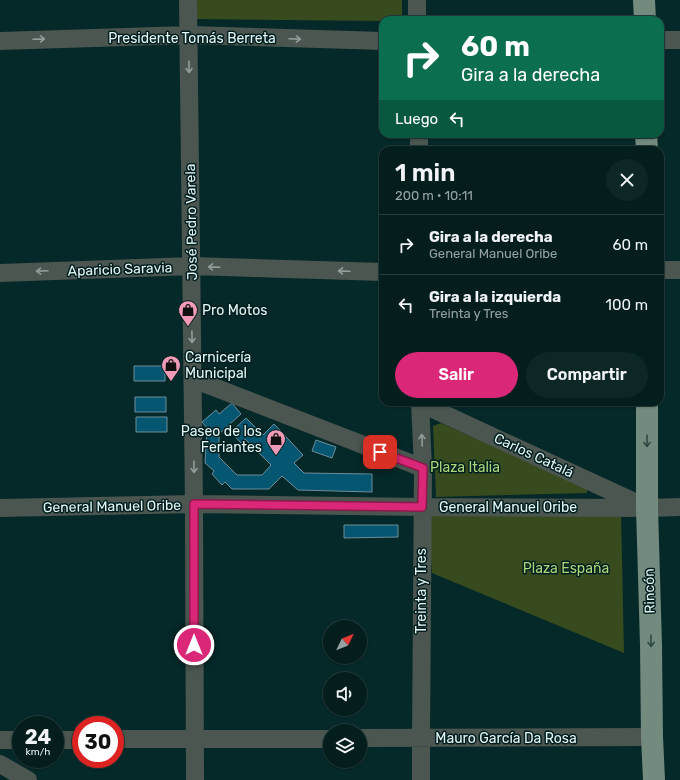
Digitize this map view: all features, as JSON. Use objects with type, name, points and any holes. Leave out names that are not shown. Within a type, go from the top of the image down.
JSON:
[{"type":"main road","points":[[644,0],[645,16]]},
{"type":"main road","name":"Rincón","points":[[647,406],[647,508],[654,780]]},
{"type":"street","name":"José Pedro Varela","points":[[188,0],[192,266],[195,780]]},
{"type":"street","points":[[417,0],[417,16]]},
{"type":"street","name":"Presidente Tomás Berreta","points":[[0,41],[189,35],[379,42]]},
{"type":"street","points":[[664,40],[680,40]]},
{"type":"street","name":"Aparicio Saravia","points":[[0,273],[192,266],[379,272]]},
{"type":"street","points":[[664,270],[680,270]]},
{"type":"street","points":[[193,379],[423,468]]},
{"type":"street","name":"Treinta y Tres","points":[[420,406],[423,468],[421,780]]},
{"type":"street","name":"Carlos Catalá","points":[[429,406],[647,508]]},
{"type":"street","name":"General Manuel Oribe","points":[[0,508],[194,504],[422,507],[680,507]]},
{"type":"street","name":"Mauro García Da Rosa","points":[[367,738],[652,737]]},
{"type":"street","points":[[124,739],[323,738]]},
{"type":"street","points":[[0,740],[12,740]]},
{"type":"street","points":[[0,764],[28,780]]},
{"type":"green space","points":[[194,0],[402,0],[402,16],[379,16],[379,21],[194,19]]},
{"type":"green space","name":"Plaza Italia","points":[[441,423],[587,488],[587,493],[436,497],[433,426]]},
{"type":"green space","name":"Plaza España","points":[[621,512],[624,653],[432,573],[428,514]]},
{"type":"building","points":[[134,366],[165,366],[165,381],[134,381]]},
{"type":"building","points":[[135,397],[166,397],[166,412],[135,412]]},
{"type":"building","points":[[232,403],[241,414],[219,434],[219,457],[237,475],[262,475],[271,465],[245,439],[241,443],[231,432],[246,418],[263,435],[274,424],[303,455],[294,463],[304,473],[372,474],[372,492],[298,490],[282,476],[269,489],[232,489],[225,482],[222,485],[212,474],[214,471],[205,463],[207,428],[202,422],[216,410],[219,414]]},
{"type":"building","points":[[136,417],[167,417],[167,432],[136,432]]},
{"type":"building","points":[[316,440],[336,447],[332,458],[312,451]]},
{"type":"building","points":[[344,525],[398,525],[398,537],[344,538]]},
{"type":"place","name":"Pro Motos","points":[[188,327]]},
{"type":"place","name":"Carnicería Municipal","points":[[171,382]]},
{"type":"place","name":"Paseo de los Feriantes","points":[[276,456]]},
{"type":"route","points":[[194,645],[194,504],[422,507],[423,468],[380,452]]}]
